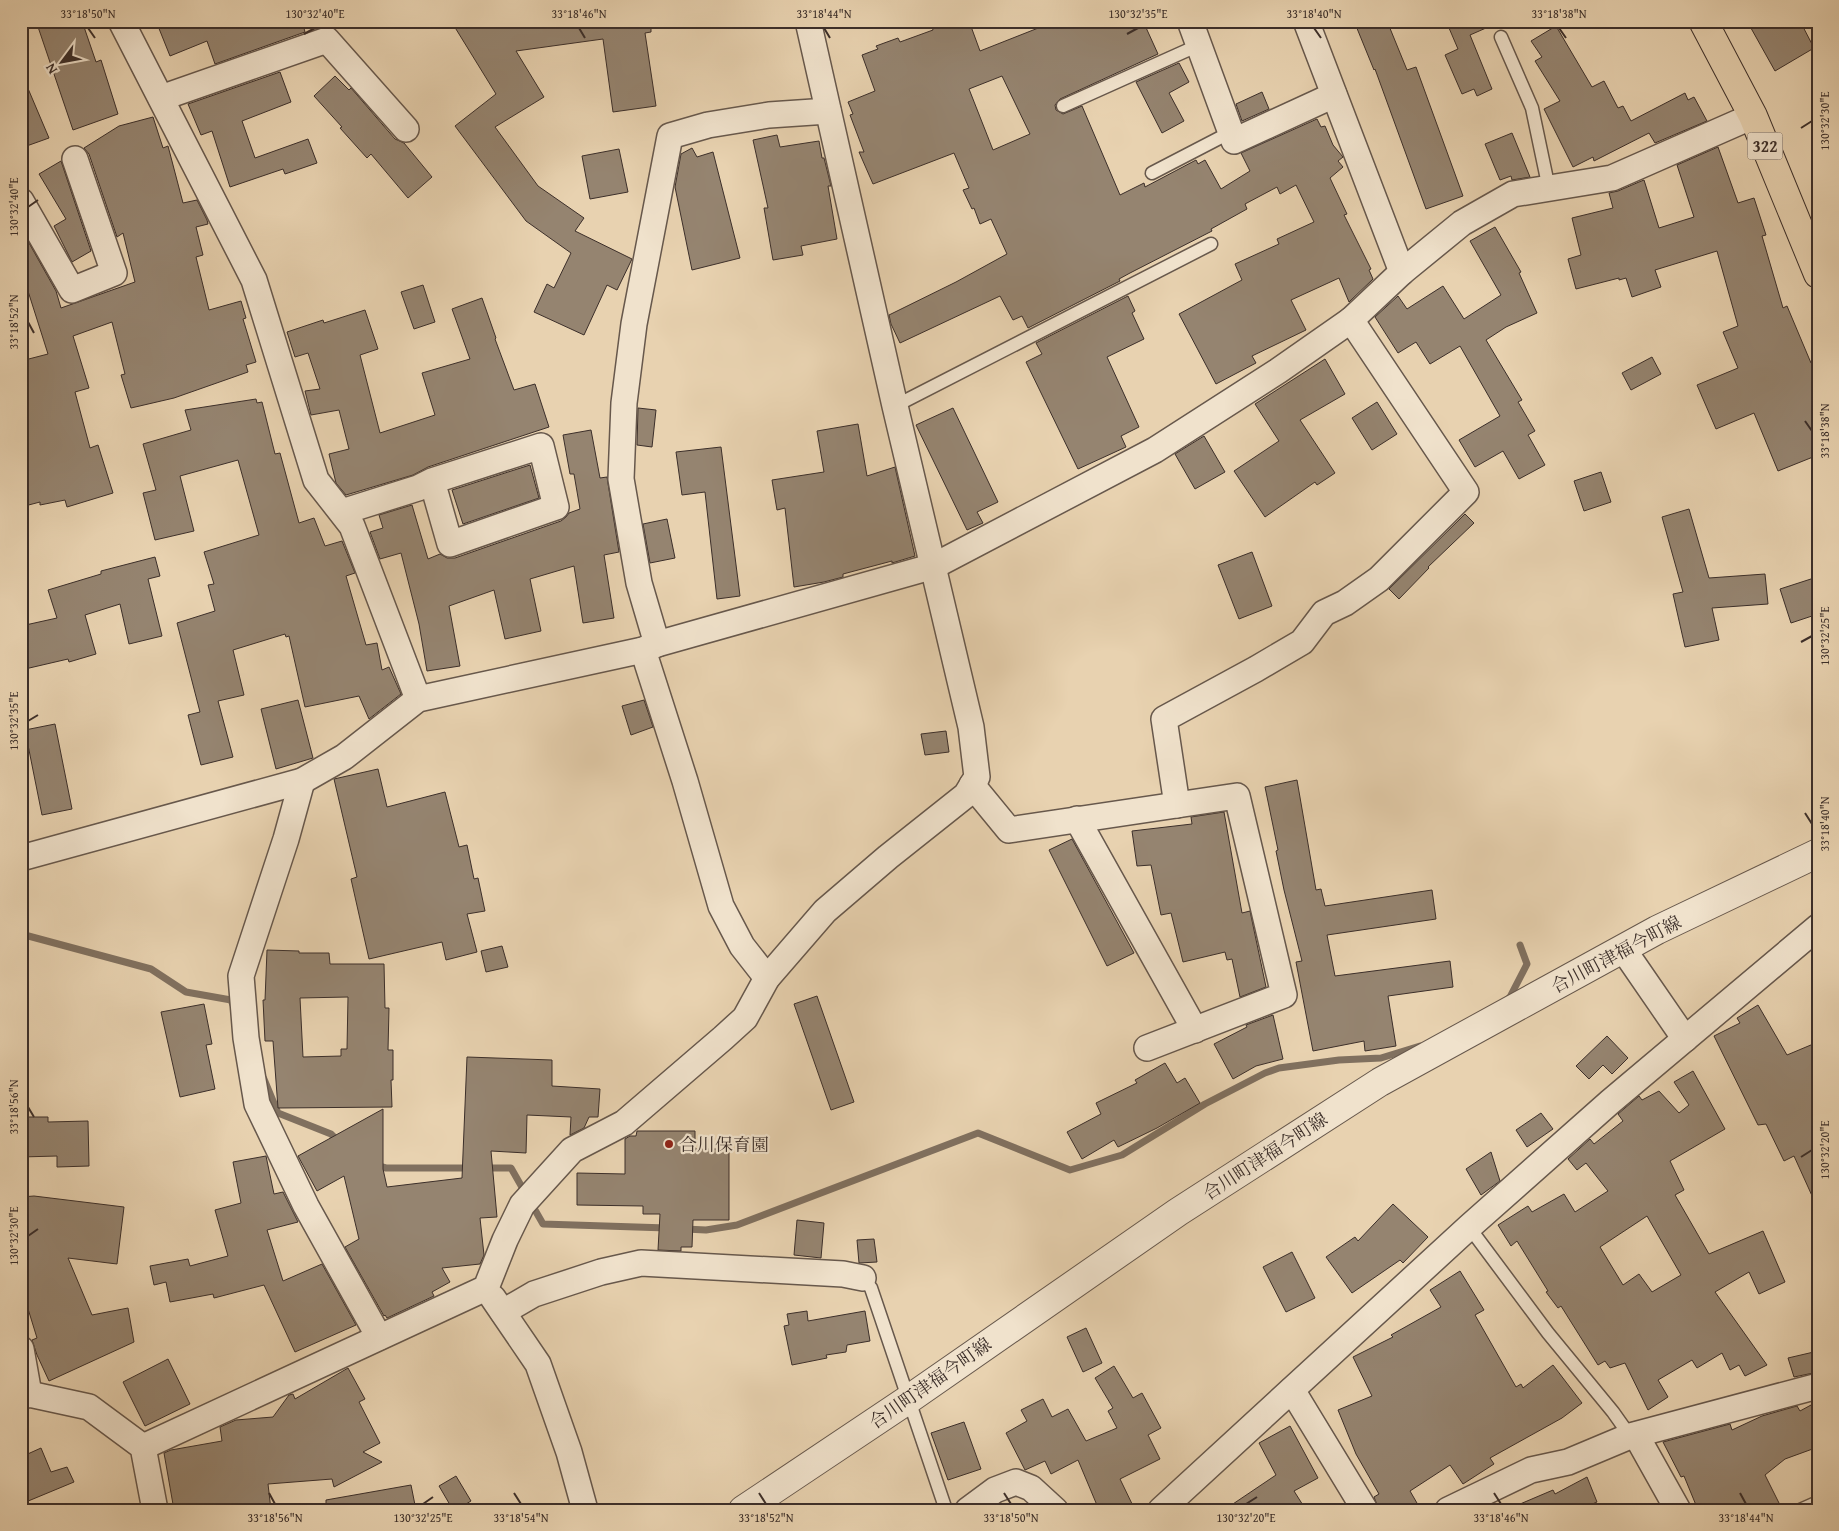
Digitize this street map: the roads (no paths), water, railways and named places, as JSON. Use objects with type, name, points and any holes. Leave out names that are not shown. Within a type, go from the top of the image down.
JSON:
[{"type":"highway","name":"322","points":[[1707,22],[1753,116],[1818,274]]},
{"type":"street","points":[[121,21],[254,280],[316,480],[352,526],[418,699]]},
{"type":"street","points":[[143,1447],[486,1288],[505,1240],[522,1205],[572,1150],[624,1123],[745,1018],[768,978],[825,911],[888,857],[966,795],[977,777],[971,727],[895,406],[808,21]]},
{"type":"street","points":[[1190,21],[1234,140],[1334,94]]},
{"type":"street","points":[[1306,21],[1402,272]]},
{"type":"street","points":[[160,98],[327,40],[406,129]]},
{"type":"street","points":[[768,978],[742,946],[721,906],[685,781],[650,647],[621,479],[624,402],[634,324],[670,136],[708,125],[760,116],[828,110]]},
{"type":"street","points":[[21,858],[302,781],[344,757],[418,699],[650,647],[934,566],[1155,450],[1278,371],[1351,320],[1402,272],[1462,223],[1513,194],[1612,178],[1753,116]]},
{"type":"street","points":[[21,201],[72,290],[114,273],[75,159]]},
{"type":"street","points":[[1177,805],[1164,719],[1302,642],[1324,613],[1346,603],[1379,579],[1466,492],[1351,320]]},
{"type":"street","points":[[342,512],[418,488],[432,481],[541,446],[556,507],[450,544],[432,481]]},
{"type":"street","points":[[302,781],[283,848],[241,976],[246,1038],[257,1104],[306,1206],[379,1337]]},
{"type":"street","points":[[972,785],[1009,830],[1237,796],[1284,994],[1147,1048]]},
{"type":"street","points":[[1077,819],[1195,1030]]},
{"type":"street","name":"合川町津福今町線","points":[[743,1510],[909,1399],[1178,1212],[1380,1082],[1657,930],[1818,853]]},
{"type":"street","points":[[1161,1510],[1469,1227],[1610,1102],[1818,927]]},
{"type":"street","points":[[1623,949],[1685,1039]]},
{"type":"street","points":[[503,1312],[534,1294],[601,1272],[641,1263],[843,1274],[863,1278]]},
{"type":"street","points":[[486,1288],[538,1364],[569,1452],[585,1510]]},
{"type":"street","points":[[21,1349],[25,1396],[89,1407],[143,1447],[155,1510]]},
{"type":"street","points":[[1448,1510],[1531,1470],[1568,1462],[1633,1435],[1818,1386]]},
{"type":"street","points":[[1292,1390],[1365,1510]]},
{"type":"street","points":[[1633,1435],[1678,1510]]},
{"type":"street","points":[[968,1510],[995,1490],[1016,1482],[1031,1488],[1054,1510]]},
{"type":"lane","points":[[1501,37],[1532,108],[1549,188]]},
{"type":"lane","points":[[1063,106],[1199,45]]},
{"type":"lane","points":[[1152,173],[1231,132]]},
{"type":"lane","points":[[895,406],[1211,244]]},
{"type":"lane","points":[[1469,1227],[1548,1333],[1633,1435]]},
{"type":"lane","points":[[863,1278],[871,1288],[946,1510]]},
{"type":"lane","points":[[1800,1510],[1818,1502]]},
{"type":"waterway","points":[[21,934],[151,969],[186,992],[231,1000],[234,1007]]},
{"type":"waterway","points":[[1507,1000],[1527,964],[1520,945]]},
{"type":"waterway","points":[[685,1229],[706,1230],[737,1225],[978,1133],[1070,1170],[1122,1155],[1205,1104],[1265,1073],[1279,1068],[1339,1060],[1381,1058],[1420,1046]]},
{"type":"waterway","points":[[264,1079],[278,1113],[331,1134],[340,1143]]},
{"type":"waterway","points":[[375,1165],[386,1168],[472,1168]]},
{"type":"waterway","points":[[485,1168],[511,1168],[543,1224],[667,1228]]},
{"type":"place","name":"合川保育園","points":[[669,1144]]}]
